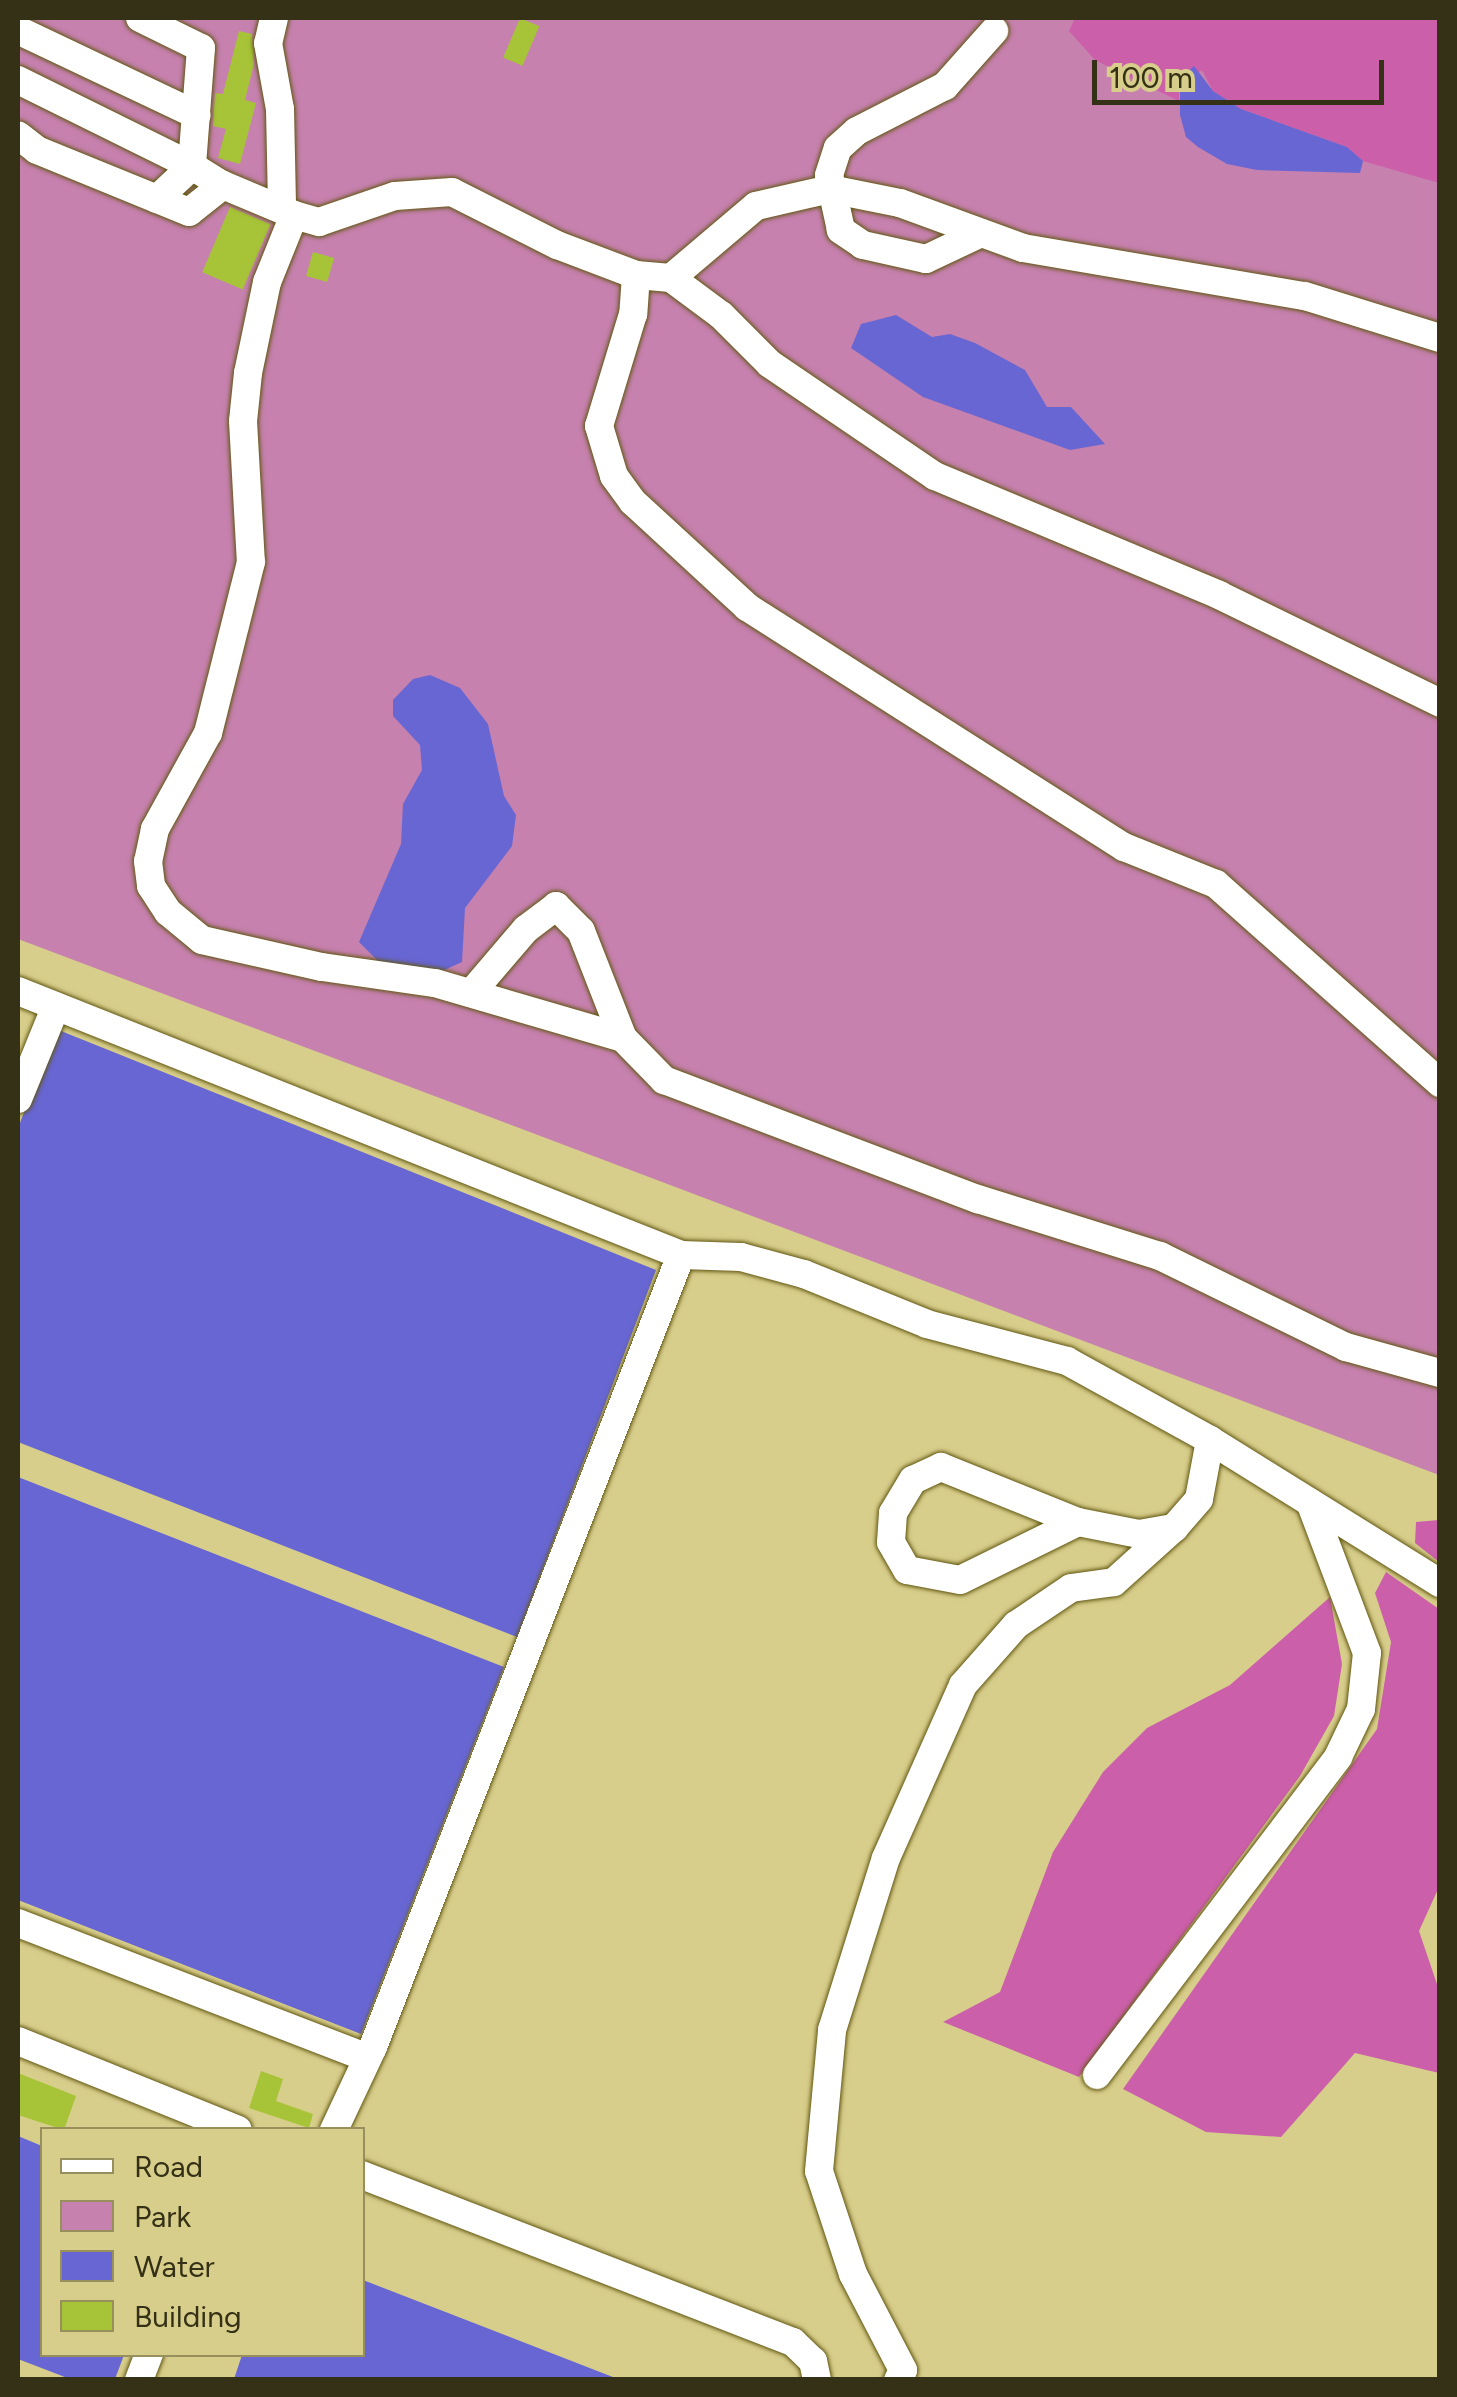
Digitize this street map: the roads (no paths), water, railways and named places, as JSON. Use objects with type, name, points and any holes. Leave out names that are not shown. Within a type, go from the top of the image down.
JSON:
[{"type":"lane","points":[[140,18],[201,48],[192,166],[157,198]]},
{"type":"lane","points":[[274,18],[268,43],[280,109],[288,211],[267,282],[248,373],[243,421],[251,562],[208,733],[155,829],[148,861],[151,886],[168,912],[202,940],[472,992],[623,1038]]},
{"type":"lane","points":[[981,233],[940,255],[910,260],[850,239],[841,230],[830,189],[838,148],[857,131],[945,86],[994,31]]},
{"type":"lane","points":[[26,32],[197,116]]},
{"type":"lane","points":[[18,80],[223,185],[319,222],[395,196],[452,192],[636,275],[671,278],[721,315],[770,364],[935,476],[1219,595],[1440,703]]},
{"type":"lane","points":[[18,136],[37,150],[188,212],[223,185]]},
{"type":"lane","points":[[671,278],[756,206],[830,189],[900,203],[1056,255],[1305,296],[1440,338]]},
{"type":"lane","points":[[636,275],[633,314],[598,426],[614,476],[633,502],[746,607],[1124,847],[1216,884],[1440,1082]]},
{"type":"lane","points":[[472,992],[526,928],[556,906],[581,932],[623,1038],[664,1080],[978,1199],[1160,1256],[1346,1347],[1440,1373]]},
{"type":"lane","points":[[18,991],[682,1254],[741,1257],[788,1270],[927,1324],[1067,1361],[1210,1440],[1440,1583]]},
{"type":"lane","points":[[18,1099],[56,1006]]},
{"type":"lane","points":[[335,2127],[367,2058],[682,1254]]},
{"type":"lane","points":[[898,2380],[903,2370],[854,2274],[819,2170],[832,2030],[886,1858],[962,1685],[1016,1625],[1071,1588],[1114,1582],[1174,1528],[1199,1498],[1210,1440]]},
{"type":"lane","points":[[1078,1522],[960,1580],[907,1570],[891,1542],[893,1514],[913,1480],[941,1467],[1078,1522],[1139,1534],[1174,1528]]},
{"type":"lane","points":[[1098,2075],[1338,1757],[1361,1709],[1367,1652],[1310,1502]]},
{"type":"lane","points":[[18,1923],[367,2058]]},
{"type":"lane","points":[[18,2041],[235,2127]]},
{"type":"lane","points":[[365,2177],[793,2342],[812,2361],[817,2380]]},
{"type":"water","points":[[1194,66],[1213,91],[1241,109],[1347,147],[1363,161],[1360,173],[1257,170],[1227,164],[1198,147],[1186,137],[1180,115],[1180,79]]},
{"type":"water","points":[[896,315],[932,337],[950,334],[1025,370],[1047,407],[1071,407],[1105,444],[1070,450],[923,397],[851,348],[861,324]]},
{"type":"water","points":[[430,675],[460,688],[488,724],[504,796],[516,815],[512,846],[465,908],[462,962],[440,972],[381,964],[359,942],[401,844],[403,804],[422,770],[420,745],[393,716],[393,700],[413,679]]},
{"type":"water","points":[[56,1029],[656,1270],[517,1637],[18,1442],[18,1128]]},
{"type":"water","points":[[18,1477],[504,1667],[361,2034],[18,1900]]},
{"type":"water","points":[[18,2136],[40,2145],[40,2357],[123,2357],[115,2379],[70,2379],[18,2359]]},
{"type":"water","points":[[365,2281],[618,2379],[234,2379],[241,2357],[365,2357]]}]
